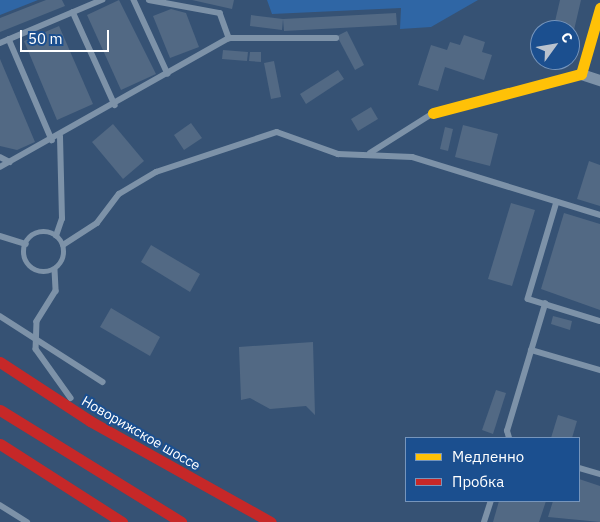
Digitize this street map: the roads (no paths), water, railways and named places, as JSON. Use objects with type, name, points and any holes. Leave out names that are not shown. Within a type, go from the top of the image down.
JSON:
[{"type":"main road","points":[[433,113],[581,74],[600,8]]},
{"type":"main road","name":"Новорижское шоссе","points":[[0,362],[90,421],[271,522]]},
{"type":"main road","points":[[0,410],[180,522]]},
{"type":"main road","points":[[0,444],[122,522]]},
{"type":"street","points":[[581,74],[600,80]]},
{"type":"lane","points":[[0,43],[102,0]]},
{"type":"lane","points":[[134,0],[168,74]]},
{"type":"lane","points":[[149,0],[220,13],[229,38]]},
{"type":"lane","points":[[73,12],[115,104]]},
{"type":"lane","points":[[0,167],[60,137],[229,38],[336,38]]},
{"type":"lane","points":[[9,39],[52,140]]},
{"type":"lane","points":[[370,153],[433,113]]},
{"type":"lane","points":[[63,245],[97,223],[120,194],[156,172],[277,132],[338,154],[370,153],[412,157],[600,215]]},
{"type":"lane","points":[[56,236],[62,219],[60,137]]},
{"type":"lane","points":[[0,157],[10,162]]},
{"type":"lane","points":[[557,202],[528,299],[600,321]]},
{"type":"lane","points":[[55,270],[33,269],[24,255],[26,244],[39,233],[56,236],[63,245],[64,256],[55,270],[56,291],[37,322],[35,340],[59,384],[90,421]]},
{"type":"lane","points":[[0,236],[26,244]]},
{"type":"lane","points":[[509,437],[545,304]]},
{"type":"lane","points":[[0,316],[103,382]]},
{"type":"lane","points":[[532,350],[600,370]]},
{"type":"lane","points":[[580,468],[600,474]]},
{"type":"lane","points":[[484,522],[490,502]]},
{"type":"lane","points":[[0,505],[27,522]]}]
